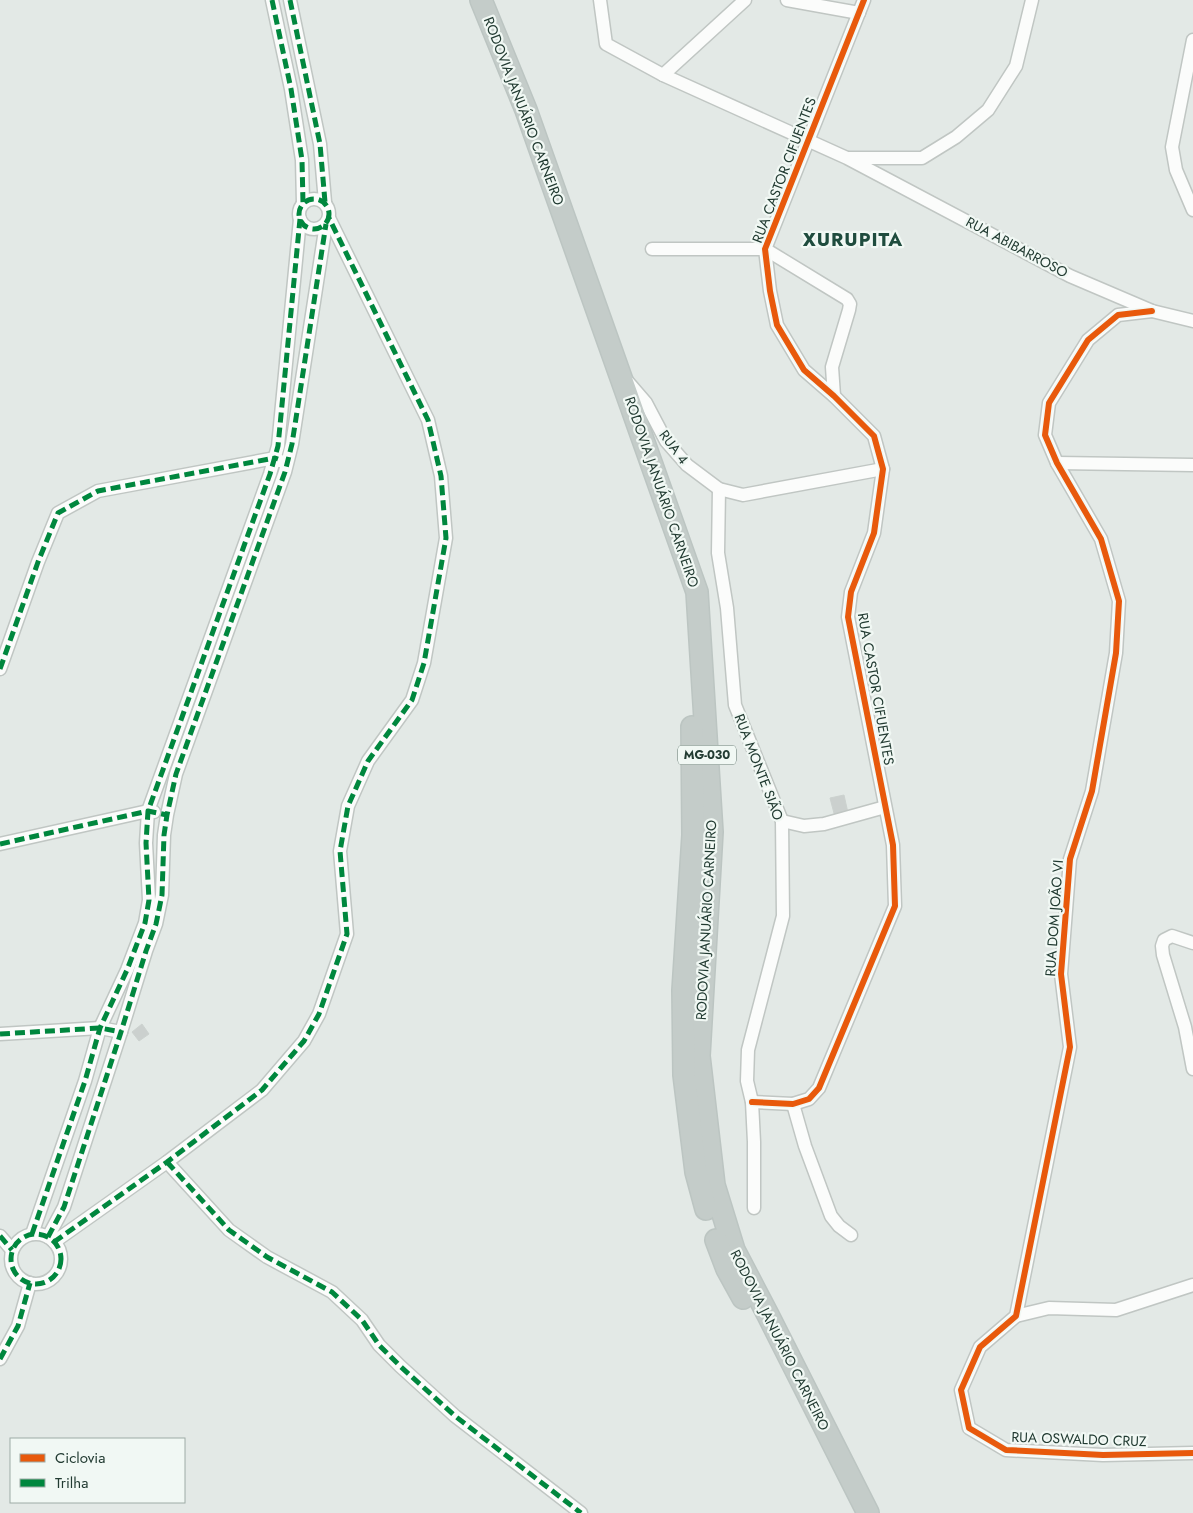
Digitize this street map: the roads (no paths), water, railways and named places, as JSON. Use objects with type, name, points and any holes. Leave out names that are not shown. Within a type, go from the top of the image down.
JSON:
[{"type":"highway","name":"RODOVIA JANUÁRIO CARNEIRO","points":[[468,0],[514,107],[652,498],[682,591],[692,672],[692,835],[683,990],[684,1075],[696,1172],[710,1223],[727,1269],[824,1450],[852,1513]]},
{"type":"highway","name":"RODOVIA JANUÁRIO CARNEIRO","points":[[481,0],[526,110],[697,592],[712,832],[699,1056],[714,1186],[734,1250],[868,1513]]},
{"type":"street","points":[[32,1234],[85,1080],[100,1028],[128,970],[145,923],[150,900],[146,843],[148,811],[267,483],[278,446],[300,211],[303,203],[302,160],[292,98],[272,0]]},
{"type":"street","points":[[51,1239],[64,1207],[156,924],[162,895],[166,815],[176,774],[252,566],[292,444],[329,210],[325,202],[320,144],[290,0]]},
{"type":"street","name":"RUA ABIBARROSO","points":[[600,0],[606,44],[663,75],[847,158],[1070,276],[1152,311],[1193,320]]},
{"type":"street","points":[[663,75],[745,0]]},
{"type":"street","points":[[787,0],[859,13]]},
{"type":"street","name":"RUA CASTOR CIFUENTES","points":[[793,1104],[809,1099],[819,1088],[895,906],[893,845],[848,618],[852,592],[874,533],[883,469],[874,436],[834,396],[804,370],[777,326],[770,291],[765,249],[864,0]]},
{"type":"street","points":[[847,158],[922,158],[956,137],[976,121],[988,110],[1016,66],[1032,0]]},
{"type":"street","points":[[1193,40],[1172,147],[1176,170],[1193,210]]},
{"type":"street","points":[[303,203],[314,198],[325,202]]},
{"type":"street","points":[[300,219],[307,227],[317,228],[327,221]]},
{"type":"street","points":[[51,1239],[167,1162],[262,1090],[304,1041],[319,1014],[346,934],[340,851],[348,806],[368,761],[412,700],[424,663],[446,538],[441,476],[428,420],[327,221]]},
{"type":"street","points":[[652,249],[765,249],[847,298],[850,304],[849,310],[832,367],[834,396]]},
{"type":"street","name":"RUA DOM JOÃO VI","points":[[1016,1316],[1070,1047],[1061,974],[1070,859],[1092,791],[1116,653],[1119,601],[1101,539],[1057,463],[1045,435],[1050,403],[1088,340],[1118,315],[1152,311]]},
{"type":"street","name":"RUA 4","points":[[619,372],[646,403],[666,441],[687,465],[719,489]]},
{"type":"street","points":[[0,669],[58,512],[98,491],[275,458],[287,464]]},
{"type":"street","points":[[1057,463],[1193,465]]},
{"type":"street","points":[[719,489],[743,495],[883,469]]},
{"type":"street","name":"RUA MONTE SIÃO","points":[[719,489],[718,552],[727,608],[735,705],[782,821],[784,916],[748,1050],[747,1081],[752,1102],[754,1142],[754,1208]]},
{"type":"street","points":[[782,821],[804,826],[824,824],[885,807]]},
{"type":"street","points":[[0,844],[148,811],[166,815]]},
{"type":"street","points":[[1193,943],[1172,936],[1164,940],[1162,946],[1163,955],[1185,1026],[1193,1069]]},
{"type":"street","points":[[0,1034],[100,1028],[121,1032]]},
{"type":"street","points":[[752,1102],[793,1104],[805,1146],[831,1216],[839,1226],[851,1235]]},
{"type":"street","points":[[167,1162],[229,1230],[267,1257],[332,1292],[362,1320],[379,1345],[455,1416],[581,1513]]},
{"type":"street","points":[[32,1234],[40,1234],[51,1239],[58,1248],[60,1256],[57,1271],[46,1281],[30,1283],[22,1280],[12,1267],[12,1250],[17,1242],[32,1234]]},
{"type":"street","points":[[0,1236],[12,1250]]},
{"type":"street","points":[[0,1359],[18,1326],[30,1283]]},
{"type":"street","points":[[1016,1316],[1049,1308],[1116,1310],[1193,1286]]},
{"type":"street","name":"RUA OSWALDO CRUZ","points":[[1016,1316],[980,1347],[961,1390],[969,1428],[1006,1450],[1103,1455],[1193,1453]]},
{"type":"district","name":"XURUPITA","points":[[853,239]]}]
